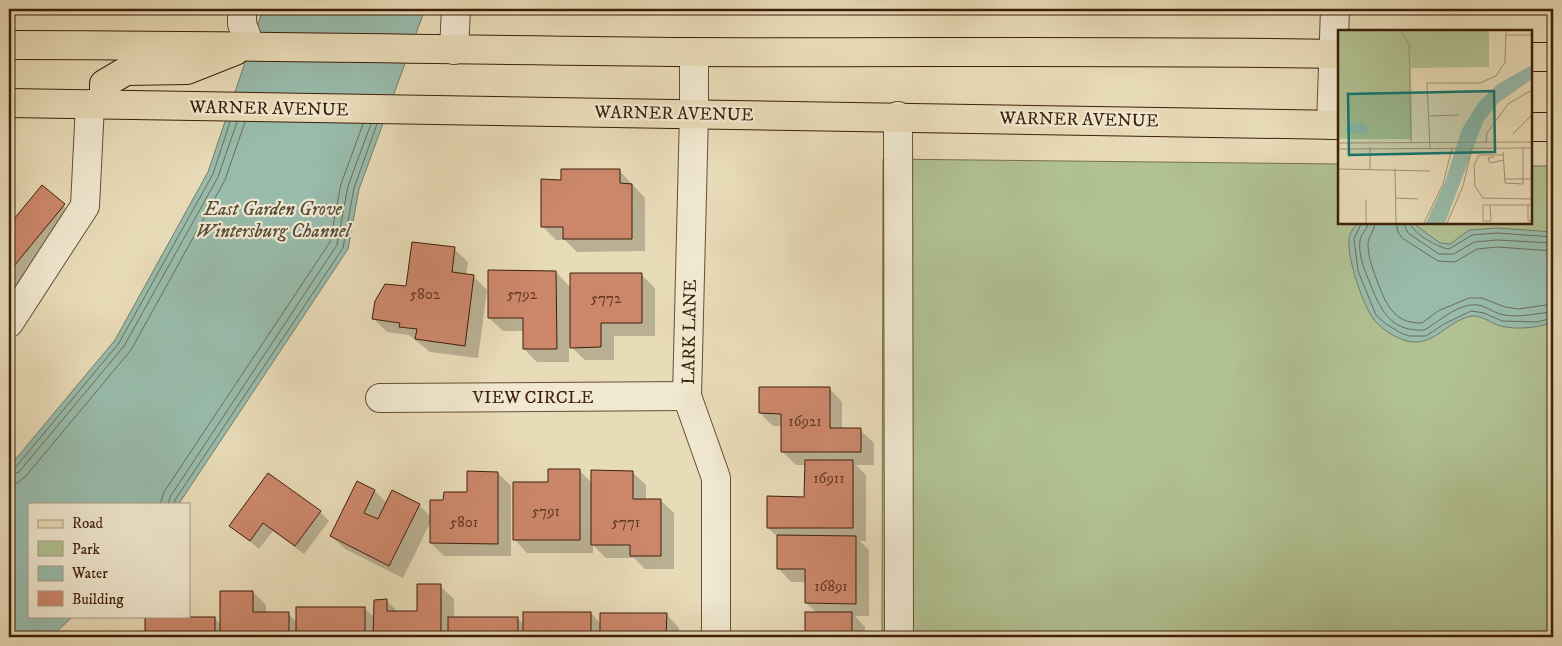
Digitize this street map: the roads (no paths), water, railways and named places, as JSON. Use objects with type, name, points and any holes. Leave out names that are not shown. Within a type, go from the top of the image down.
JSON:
[{"type":"main road","points":[[9,45],[250,45],[422,50],[694,52],[1336,54]]},
{"type":"main road","points":[[97,104],[104,84],[126,71],[187,70],[250,45]]},
{"type":"main road","points":[[1532,57],[1553,57]]},
{"type":"main road","name":"WARNER AVENUE","points":[[9,103],[413,111],[898,116],[1335,125]]},
{"type":"main road","points":[[1532,127],[1553,127]]},
{"type":"street","points":[[242,9],[242,24],[250,45]]},
{"type":"street","points":[[454,50],[456,9]]},
{"type":"street","points":[[1335,9],[1335,125]]},
{"type":"street","name":"LARK LANE","points":[[694,52],[687,396],[716,478],[716,637]]},
{"type":"street","points":[[9,323],[85,206],[97,104]]},
{"type":"street","points":[[898,116],[899,637]]},
{"type":"street","name":"VIEW CIRCLE","points":[[380,398],[687,396]]},
{"type":"water","name":"East Garden Grove Wintersburg Channel","points":[[263,9],[425,9],[359,189],[348,249],[179,503],[28,503],[28,618],[71,618],[51,637],[9,637],[9,467],[115,340],[208,172]]},
{"type":"water","points":[[1357,224],[1414,224],[1440,243],[1450,244],[1469,230],[1497,228],[1553,232],[1553,322],[1534,327],[1514,328],[1497,325],[1480,317],[1472,316],[1455,323],[1425,341],[1407,341],[1394,336],[1375,321],[1366,305],[1353,270],[1349,247],[1351,232]]}]
